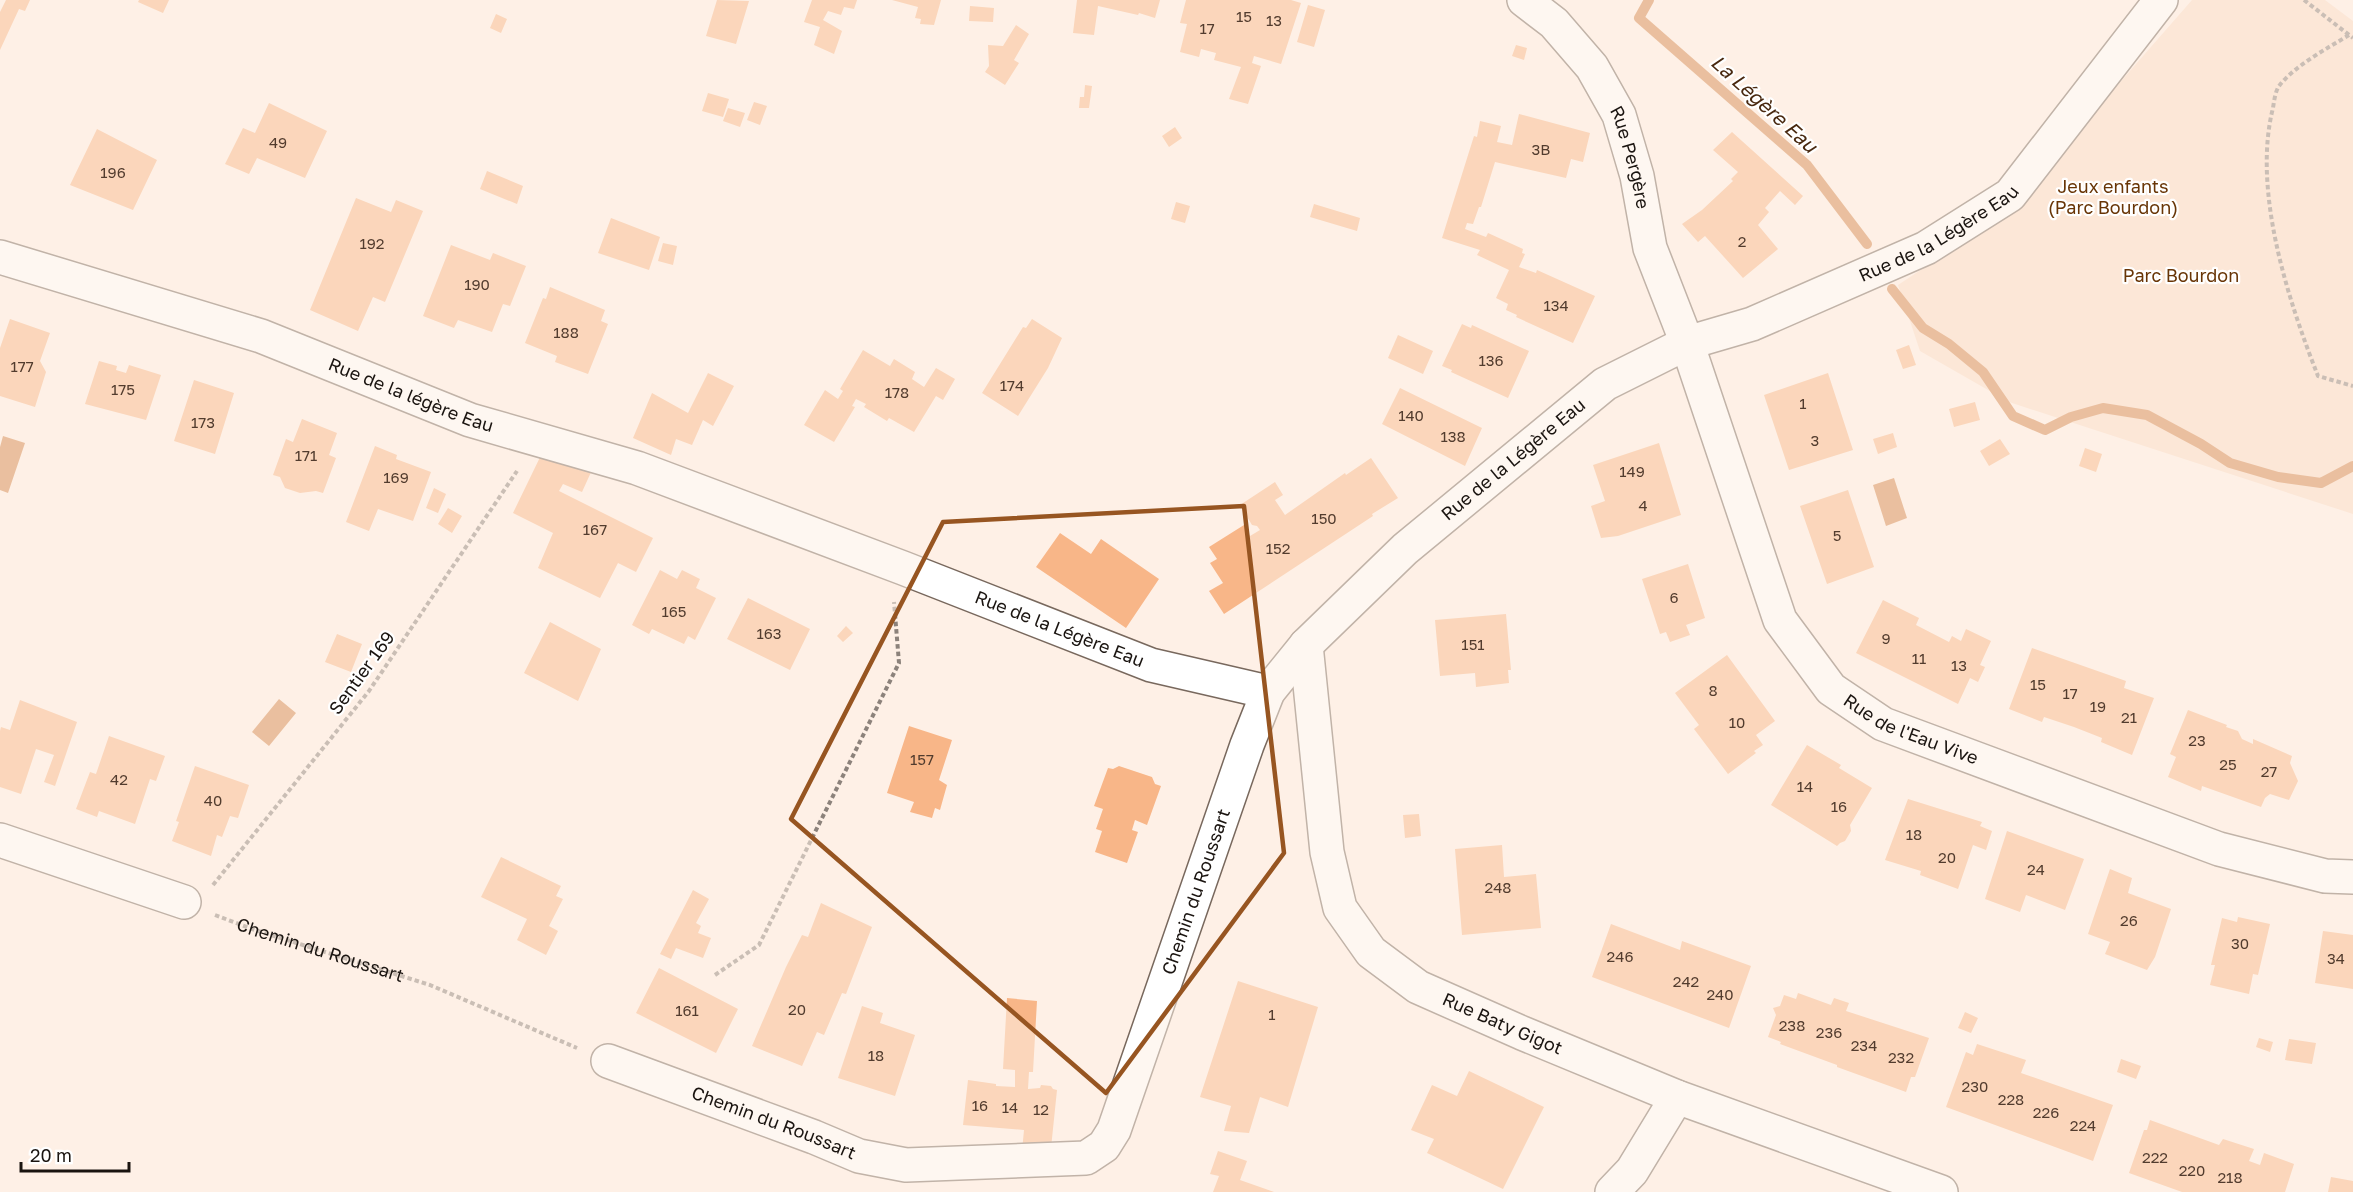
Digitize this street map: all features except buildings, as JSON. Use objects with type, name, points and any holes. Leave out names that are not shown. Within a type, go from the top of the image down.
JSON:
[{"type":"street","name":"Rue Pergère","points":[[1524,0],[1554,23],[1592,67],[1619,115],[1637,176],[1650,248],[1688,343]]},
{"type":"street","name":"Rue de la Légère Eau","points":[[820,537],[1151,665],[1268,692],[1306,645],[1405,549],[1605,384],[1688,343],[1752,324],[1926,248],[2010,195],[2161,0]]},
{"type":"street","name":"Rue de la légère Eau","points":[[0,257],[261,336],[470,420],[637,468],[820,537]]},
{"type":"street","name":"Rue de l'Eau Vive","points":[[1688,343],[1780,620],[1831,689],[1883,724],[2218,849],[2325,876],[2353,877]]},
{"type":"street","name":"Rue Baty Gigot","points":[[1306,645],[1327,852],[1340,908],[1371,952],[1418,987],[1677,1097],[1941,1192]]},
{"type":"street","name":"Chemin du Roussart","points":[[608,1061],[814,1137],[859,1156],[906,1165],[1086,1158],[1104,1146],[1114,1130],[1247,745],[1268,692]]},
{"type":"street","points":[[0,840],[184,902]]},
{"type":"street","points":[[1612,1192],[1632,1171],[1677,1097]]},
{"type":"path","points":[[2304,0],[2351,36],[2310,59],[2278,87],[2268,127],[2268,183],[2279,260],[2300,330],[2318,376],[2353,386]]},
{"type":"path","name":"Sentier 169","points":[[184,902],[214,884],[369,691],[538,440]]},
{"type":"path","points":[[715,975],[759,945],[898,663],[893,591],[903,568]]},
{"type":"path","name":"Chemin du Roussart","points":[[184,902],[252,929],[430,985],[608,1061]]},
{"type":"highlighted area","points":[[1244,506],[1284,853],[1106,1093],[791,819],[943,522]]},
{"type":"green space","name":"Parc Bourdon","points":[[2192,0],[2325,0],[2353,21],[2353,514],[2009,402],[1920,351],[1898,285],[2005,214]]},
{"type":"shaded area","points":[[3,436],[25,443],[8,493],[0,490],[0,447]]},
{"type":"shaded area","points":[[1894,478],[1907,518],[1886,526],[1873,485]]},
{"type":"shaded area","points":[[279,699],[296,713],[269,746],[252,732]]},
{"type":"waterway","name":"La Légère Eau","points":[[1649,0],[1639,18],[1807,165],[1867,244]]},
{"type":"waterway","name":"La Légère Eau","points":[[1892,289],[1923,328],[1949,344],[1983,372],[2013,416],[2045,430],[2071,417],[2103,408],[2147,415],[2201,444],[2230,463],[2278,477],[2321,483],[2353,466]]},
{"type":"park label","name":"Jeux enfants (Parc Bourdon)","points":[[2113,198]]}]
